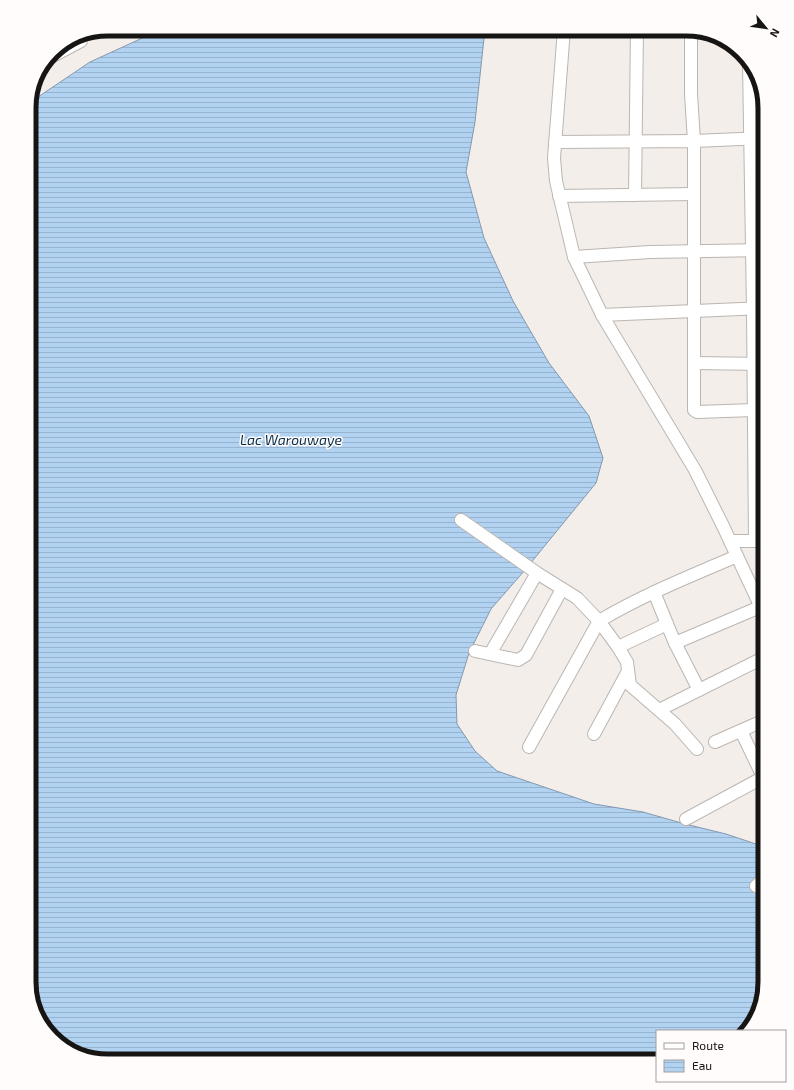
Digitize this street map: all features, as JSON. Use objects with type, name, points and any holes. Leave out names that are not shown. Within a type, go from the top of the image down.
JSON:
[{"type":"street","points":[[563,36],[554,158],[559,196],[574,257],[602,314],[695,470],[758,597]]},
{"type":"street","points":[[635,195],[637,36]]},
{"type":"street","points":[[691,36],[691,94],[694,141],[694,410],[697,412],[754,410]]},
{"type":"street","points":[[749,74],[752,251],[758,301]]},
{"type":"street","points":[[555,142],[694,141],[758,138]]},
{"type":"street","points":[[559,196],[694,194]]},
{"type":"street","points":[[574,257],[650,252],[758,251]]},
{"type":"street","points":[[602,314],[758,309]]},
{"type":"street","points":[[694,363],[758,364]]},
{"type":"street","points":[[758,373],[754,410],[758,424]]},
{"type":"street","points":[[461,520],[537,573],[577,598],[599,621],[618,647],[627,662],[630,685],[675,724],[697,748]]},
{"type":"street","points":[[730,541],[758,541]]},
{"type":"street","points":[[529,747],[599,621],[654,592],[737,556]]},
{"type":"street","points":[[490,654],[537,573]]},
{"type":"street","points":[[475,650],[518,660],[526,655],[562,589]]},
{"type":"street","points":[[654,592],[675,643],[699,690]]},
{"type":"street","points":[[675,643],[758,607]]},
{"type":"street","points":[[618,647],[667,624]]},
{"type":"street","points":[[658,710],[758,660]]},
{"type":"street","points":[[594,734],[628,671]]},
{"type":"street","points":[[715,742],[758,723]]},
{"type":"street","points":[[741,731],[758,766]]},
{"type":"street","points":[[686,819],[758,782]]},
{"type":"water","name":"Lac Warouwaye","points":[[147,36],[484,36],[475,122],[466,172],[484,238],[513,301],[549,363],[589,416],[603,458],[596,483],[491,609],[469,653],[456,695],[457,724],[475,751],[497,771],[594,804],[643,812],[726,834],[758,845],[758,982],[756,1000],[753,1009],[740,1030],[656,1030],[656,1054],[103,1054],[94,1053],[76,1047],[68,1042],[51,1026],[41,1009],[38,1000],[36,982],[36,103],[37,98],[90,62]]}]
